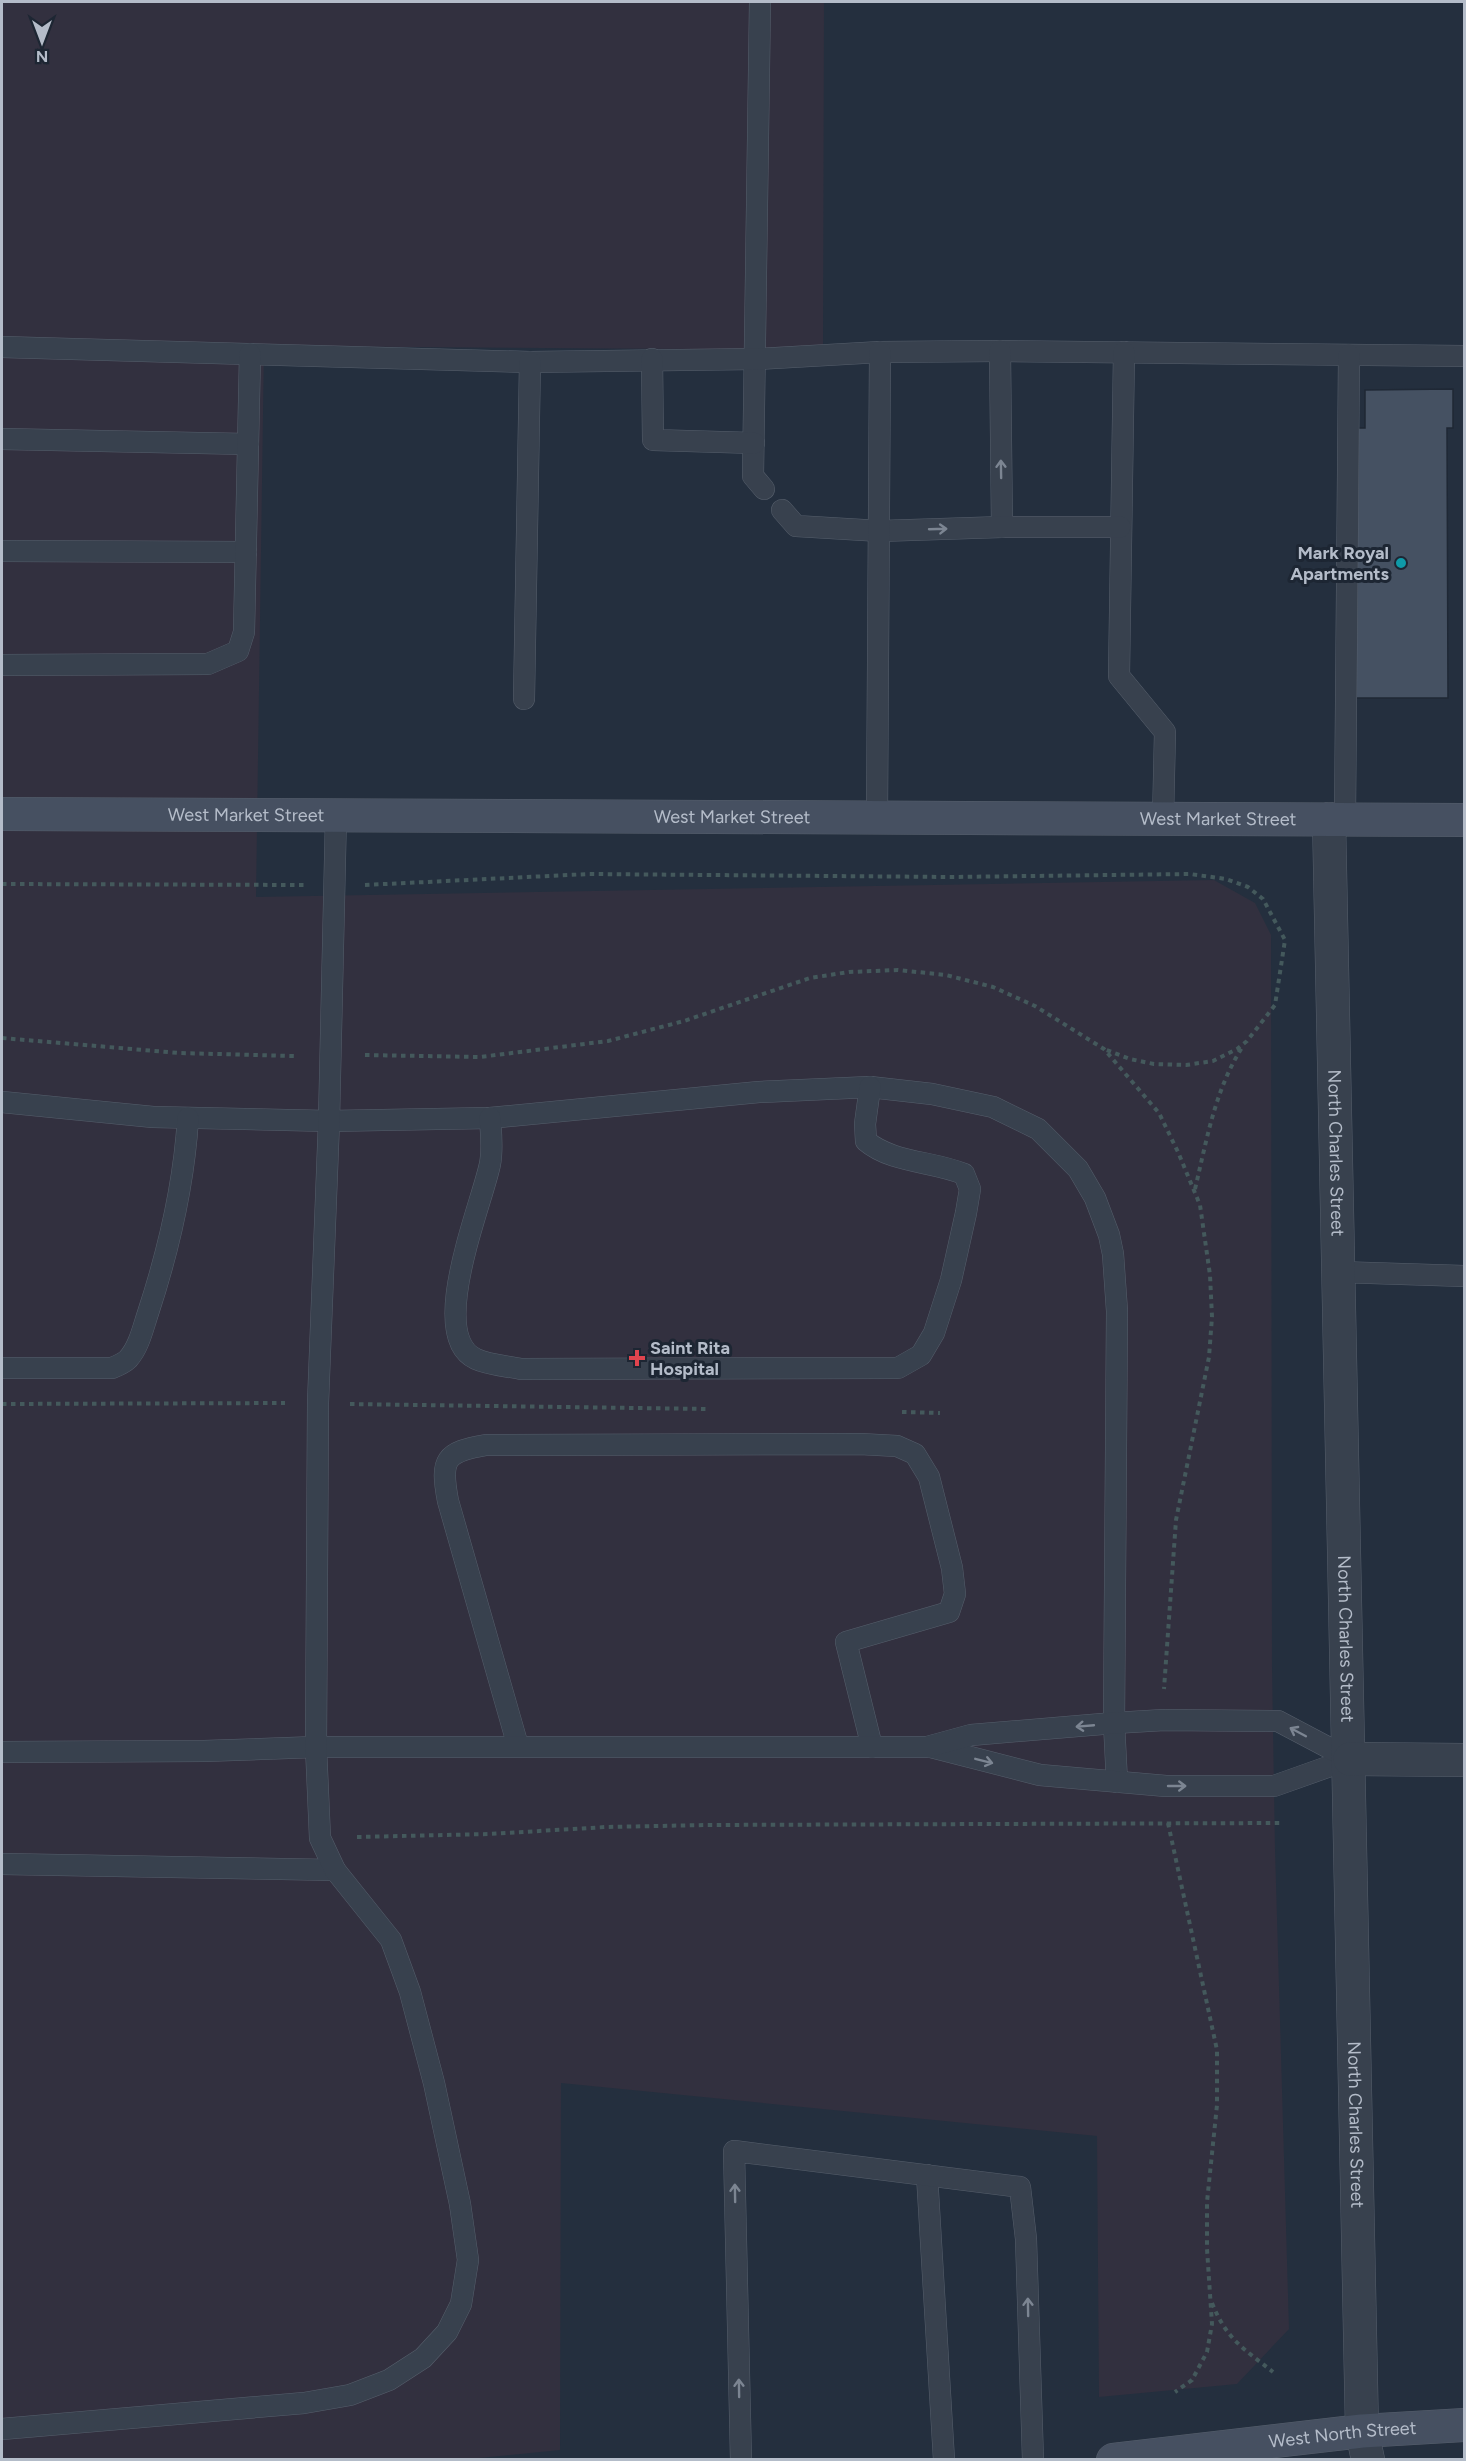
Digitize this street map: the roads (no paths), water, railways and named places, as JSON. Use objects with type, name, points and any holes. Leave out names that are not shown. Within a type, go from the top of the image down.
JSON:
[{"type":"street","name":"West Market Street","points":[[2,814],[1464,819]]},
{"type":"street","name":"North Charles Street","points":[[1337,819],[1339,1272],[1365,2445]]},
{"type":"street","points":[[1350,1759],[1464,1760]]},
{"type":"street","name":"West North Street","points":[[1113,2460],[1365,2445],[1464,2426]]},
{"type":"lane","points":[[760,2],[753,476],[764,489]]},
{"type":"lane","points":[[2,347],[530,362],[652,358],[756,358],[880,352],[1000,351],[1464,356]]},
{"type":"lane","points":[[1000,351],[1002,527]]},
{"type":"lane","points":[[877,817],[880,352]]},
{"type":"lane","points":[[1124,352],[1119,676],[1165,732],[1163,819]]},
{"type":"lane","points":[[2,665],[207,664],[238,651],[244,632],[250,354]]},
{"type":"lane","points":[[1337,819],[1349,355]]},
{"type":"lane","points":[[652,358],[652,440],[754,443]]},
{"type":"lane","points":[[524,699],[530,362]]},
{"type":"lane","points":[[2,439],[248,444]]},
{"type":"lane","points":[[782,510],[796,526],[880,531],[1002,527],[1120,527]]},
{"type":"lane","points":[[2,551],[246,552]]},
{"type":"lane","points":[[2,2429],[304,2403],[350,2395],[389,2380],[423,2358],[447,2332],[461,2304],[468,2260],[460,2204],[434,2083],[410,1992],[391,1940],[335,1870],[320,1838],[316,1747],[318,1403],[329,1121],[336,815]]},
{"type":"lane","points":[[490,1118],[490,1162],[468,1242],[453,1314],[458,1341],[475,1359],[521,1369],[898,1368],[921,1355],[934,1333],[951,1280],[970,1189],[964,1174],[947,1167],[878,1151],[866,1141],[865,1124],[870,1087]]},
{"type":"lane","points":[[2,1102],[153,1117],[329,1121],[490,1118],[746,1092],[870,1087],[932,1094],[993,1107],[1038,1129],[1078,1169],[1099,1208],[1113,1254],[1117,1311],[1114,1723],[1117,1782]]},
{"type":"lane","points":[[2,1368],[112,1368],[127,1360],[138,1342],[157,1285],[174,1219],[186,1154],[188,1118]]},
{"type":"lane","points":[[1339,1272],[1464,1276]]},
{"type":"lane","points":[[518,1746],[448,1501],[444,1477],[448,1460],[460,1449],[486,1445],[860,1444],[897,1446],[915,1454],[929,1477],[952,1568],[955,1594],[949,1612],[846,1642],[872,1747]]},
{"type":"lane","points":[[927,1747],[971,1735],[1114,1723],[1164,1720],[1278,1721],[1350,1759]]},
{"type":"lane","points":[[2,1752],[204,1751],[316,1747],[927,1747],[1040,1775],[1166,1786],[1274,1786],[1350,1759]]},
{"type":"lane","points":[[2,1864],[335,1870]]},
{"type":"lane","points":[[741,2453],[734,2151],[1020,2187],[1026,2239],[1033,2460]]},
{"type":"lane","points":[[927,2175],[944,2460]]},
{"type":"place","name":"Mark Royal Apartments","points":[[1401,563]]},
{"type":"place","name":"Saint Rita Hospital","points":[[637,1358]]}]
